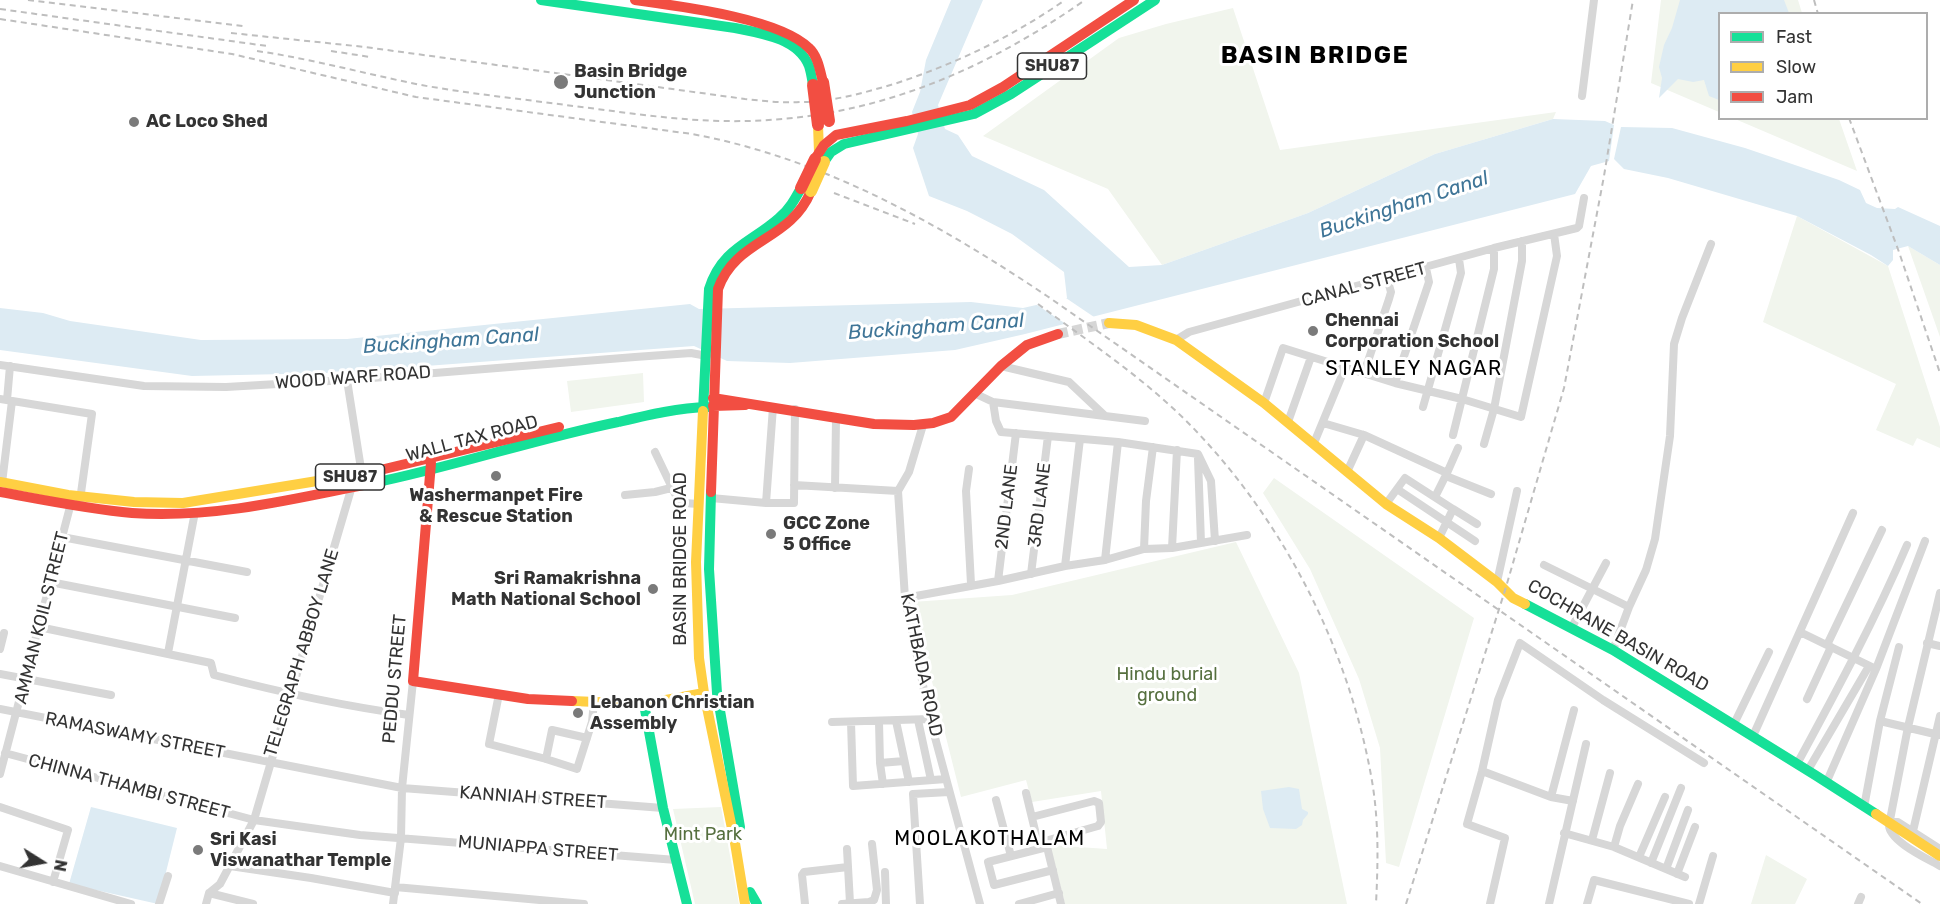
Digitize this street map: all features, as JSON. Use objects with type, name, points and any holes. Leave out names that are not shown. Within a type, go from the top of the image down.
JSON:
[{"type":"main road","points":[[541,0],[735,28],[767,35],[800,52],[818,83]]},
{"type":"main road","points":[[634,0],[737,18],[767,26],[793,37],[810,48],[817,60],[823,123],[819,158]]},
{"type":"main road","name":"SHU87","points":[[944,118],[1003,87],[1134,0]]},
{"type":"main road","name":"SHU87","points":[[710,357],[714,289],[729,265],[800,212],[806,189],[829,140],[836,135],[974,114],[1011,94],[1155,0]]},
{"type":"main road","points":[[823,123],[836,135]]},
{"type":"main road","name":"SHU87","points":[[819,158],[844,144],[909,125]]},
{"type":"main road","name":"COCHRANE BASIN ROAD","points":[[1109,323],[1136,325],[1176,340],[1264,403],[1386,504],[1438,538],[1497,582],[1513,598],[1572,627],[1827,780],[1889,825],[1914,836],[1940,856]]},
{"type":"main road","points":[[710,357],[708,402],[731,398],[836,419],[923,425],[951,417],[1001,366],[1028,345],[1058,334]]},
{"type":"main road","name":"WALL TAX ROAD","points":[[76,501],[183,503],[210,500],[362,475],[561,426],[683,400],[708,402]]},
{"type":"main road","name":"WALL TAX ROAD","points":[[1,486],[134,513],[195,512],[259,506],[432,471],[561,434],[708,402]]},
{"type":"main road","name":"BASIN BRIDGE ROAD","points":[[708,402],[711,498],[709,561],[717,693],[749,900]]},
{"type":"main road","name":"BASIN BRIDGE ROAD","points":[[708,402],[698,504],[696,562],[699,658],[735,843],[749,900],[757,904]]},
{"type":"main road","name":"PEDDU STREET","points":[[413,681],[432,471],[430,457]]},
{"type":"main road","points":[[696,562],[709,561]]},
{"type":"main road","points":[[413,681],[528,699],[594,702],[644,704],[704,693]]},
{"type":"main road","points":[[644,704],[663,808],[687,904]]},
{"type":"street","points":[[1582,96],[1594,0]]},
{"type":"street","name":"CANAL STREET","points":[[1176,340],[1189,332],[1579,226],[1584,198]]},
{"type":"street","points":[[1264,403],[1283,348],[1395,383],[1462,399],[1521,417],[1557,256],[1554,234]]},
{"type":"street","points":[[1484,444],[1494,409],[1522,261],[1522,241]]},
{"type":"street","points":[[1613,651],[1646,570],[1655,539],[1670,436],[1674,345],[1711,244]]},
{"type":"street","points":[[1453,435],[1494,269],[1494,248]]},
{"type":"street","points":[[1423,407],[1461,273],[1459,259]]},
{"type":"street","points":[[1395,383],[1429,282],[1426,268]]},
{"type":"street","points":[[1364,373],[1391,291],[1387,278]]},
{"type":"street","name":"WOOD WARF ROAD","points":[[0,365],[144,386],[226,387],[347,380],[691,353],[710,357]]},
{"type":"street","points":[[1287,422],[1311,357]]},
{"type":"street","points":[[1,486],[9,366]]},
{"type":"street","points":[[1001,366],[1069,382],[1104,415]]},
{"type":"street","points":[[1314,443],[1345,368]]},
{"type":"street","points":[[347,380],[362,475]]},
{"type":"street","points":[[976,394],[993,402],[1145,421]]},
{"type":"street","name":"AMMAN KOIL STREET","points":[[0,774],[62,537],[76,501],[92,414],[6,400]]},
{"type":"street","points":[[993,402],[996,421],[1001,432],[1118,442],[1198,454]]},
{"type":"street","points":[[766,503],[772,407]]},
{"type":"street","points":[[711,498],[794,503],[795,410]]},
{"type":"street","points":[[835,488],[836,419]]},
{"type":"street","points":[[1323,423],[1364,435],[1491,494]]},
{"type":"street","points":[[794,486],[898,491],[909,472],[923,425]]},
{"type":"street","name":"2ND LANE","points":[[998,581],[1016,433]]},
{"type":"street","points":[[1347,472],[1364,435]]},
{"type":"street","name":"3RD LANE","points":[[1031,574],[1048,436]]},
{"type":"street","points":[[1065,566],[1080,439]]},
{"type":"street","points":[[1105,560],[1118,442]]},
{"type":"street","points":[[1144,549],[1146,501],[1153,447]]},
{"type":"street","points":[[1435,497],[1458,448]]},
{"type":"street","points":[[1172,548],[1177,450]]},
{"type":"street","points":[[655,452],[677,498],[684,503],[698,504]]},
{"type":"street","points":[[1198,454],[1211,481],[1215,541]]},
{"type":"street","points":[[1198,454],[1201,543]]},
{"type":"street","points":[[969,469],[966,491],[971,585]]},
{"type":"street","points":[[1386,504],[1405,478],[1477,524]]},
{"type":"street","name":"TELEGRAPH ABBOY LANE","points":[[209,893],[220,884],[254,820],[352,486]]},
{"type":"street","points":[[625,495],[671,488]]},
{"type":"street","points":[[1397,489],[1475,542]]},
{"type":"street","name":"KATHBADA ROAD","points":[[898,491],[905,598],[930,719],[980,904]]},
{"type":"street","points":[[1497,582],[1517,491]]},
{"type":"street","points":[[1438,538],[1453,509]]},
{"type":"street","points":[[168,653],[195,512]]},
{"type":"street","points":[[1753,736],[1853,513]]},
{"type":"street","points":[[1808,699],[1829,646],[1882,530]]},
{"type":"street","points":[[905,598],[1105,560],[1144,549],[1172,548],[1247,535]]},
{"type":"street","points":[[62,537],[247,572]]},
{"type":"street","points":[[1827,780],[1925,541]]},
{"type":"street","points":[[1803,767],[1907,545]]},
{"type":"street","points":[[1572,627],[1606,563]]},
{"type":"street","points":[[1544,565],[1629,607]]},
{"type":"street","points":[[50,582],[235,618]]},
{"type":"street","points":[[1940,593],[1908,727],[1889,825],[1889,832],[1895,839],[1940,866]]},
{"type":"street","points":[[39,627],[211,663],[214,675],[289,695],[409,715]]},
{"type":"street","points":[[1800,632],[1873,667]]},
{"type":"street","points":[[0,649],[4,633]]},
{"type":"street","points":[[1490,904],[1505,838],[1467,824],[1498,700],[1520,643],[1603,700],[1704,763]]},
{"type":"street","points":[[1927,643],[1940,646]]},
{"type":"street","points":[[1864,807],[1880,721],[1899,647]]},
{"type":"street","points":[[1734,724],[1769,652]]},
{"type":"street","points":[[1803,767],[1873,667]]},
{"type":"street","points":[[0,674],[111,695]]},
{"type":"street","name":"PEDDU STREET","points":[[393,904],[401,838],[402,788],[413,681]]},
{"type":"street","points":[[499,694],[489,744],[576,769],[592,722],[594,702]]},
{"type":"street","name":"RAMASWAMY STREET","points":[[0,709],[402,788]]},
{"type":"street","points":[[1551,796],[1574,710]]},
{"type":"street","points":[[1940,716],[1938,735],[1914,836],[1940,849]]},
{"type":"street","points":[[832,722],[930,719]]},
{"type":"street","points":[[918,720],[931,780]]},
{"type":"street","points":[[896,721],[909,782]]},
{"type":"street","points":[[1880,721],[1938,735]]},
{"type":"street","points":[[850,722],[853,786],[946,779]]},
{"type":"street","points":[[879,722],[883,784]]},
{"type":"street","points":[[546,759],[552,730],[587,738]]},
{"type":"street","points":[[1549,904],[1586,744]]},
{"type":"street","name":"CHINNA THAMBI STREET","points":[[5,753],[254,820],[360,835],[401,838]]},
{"type":"street","points":[[880,763],[904,761]]},
{"type":"street","points":[[1482,771],[1551,796],[1573,801]]},
{"type":"street","points":[[1592,840],[1610,773]]},
{"type":"street","points":[[1614,847],[1620,826],[1638,784]]},
{"type":"street","name":"KANNIAH STREET","points":[[402,788],[663,808]]},
{"type":"street","points":[[1651,863],[1681,788]]},
{"type":"street","points":[[920,904],[913,794],[949,792]]},
{"type":"street","points":[[1026,792],[1042,846],[1053,870],[1061,904]]},
{"type":"street","points":[[1639,857],[1665,797]]},
{"type":"street","points":[[996,800],[1011,856]]},
{"type":"street","points":[[1032,817],[1094,801],[1099,803],[1101,822],[1098,826],[988,862],[993,885],[1053,870]]},
{"type":"street","points":[[0,807],[68,830],[53,882]]},
{"type":"street","points":[[1666,869],[1688,810]]},
{"type":"street","points":[[1564,833],[1614,847],[1681,875],[1695,828]]},
{"type":"street","name":"MUNIAPPA STREET","points":[[401,838],[676,860]]},
{"type":"street","points":[[842,904],[874,900],[878,890],[872,844]]},
{"type":"street","points":[[847,849],[850,903]]},
{"type":"street","points":[[1699,904],[1713,856]]},
{"type":"street","points":[[0,866],[131,904]]},
{"type":"street","points":[[230,867],[395,890],[584,904]]},
{"type":"street","points":[[805,904],[802,875],[804,873],[848,867]]},
{"type":"street","points":[[885,872],[886,904]]},
{"type":"street","points":[[159,904],[168,876]]},
{"type":"street","points":[[1587,904],[1594,880],[1665,901],[1689,904]]},
{"type":"street","points":[[206,904],[209,893],[253,904]]},
{"type":"street","points":[[1019,904],[1059,893]]},
{"type":"green space","points":[[1661,0],[1798,0],[1802,12],[1718,12],[1718,112],[1651,83]]},
{"type":"green space","points":[[1233,8],[1280,150],[1556,112],[1553,119],[1435,154],[1308,213],[1162,265],[1108,189],[983,136],[1119,38]]},
{"type":"green space","points":[[1737,120],[1839,120],[1857,171]]},
{"type":"green space","points":[[1797,216],[1888,266],[1940,427],[1940,448],[1917,438],[1913,446],[1876,430],[1896,384],[1763,322]]},
{"type":"green space","points":[[1908,246],[1940,265],[1940,337]]},
{"type":"green space","points":[[643,373],[644,402],[571,412],[567,381]]},
{"type":"green space","points":[[1274,478],[1474,618],[1399,867],[1386,863],[1380,748],[1359,679],[1310,569],[1263,493]]},
{"type":"green space","name":"Hindu burial ground","points":[[1236,542],[1299,673],[1347,904],[1065,904],[1050,845],[1107,849],[1101,791],[1032,802],[1026,780],[961,797],[912,602],[1012,595]]},
{"type":"green space","name":"Mint Park","points":[[721,807],[739,904],[695,904],[673,809]]},
{"type":"green space","points":[[1766,855],[1807,879],[1795,904],[1751,904]]},
{"type":"water","name":"Buckingham Canal","points":[[951,0],[983,0],[938,105],[945,129],[958,135],[972,156],[1044,190],[1129,267],[1162,265],[1308,213],[1435,154],[1553,119],[1605,121],[1614,125],[1609,161],[1591,166],[1575,194],[955,350],[790,363],[727,361],[694,346],[332,373],[192,376],[0,350],[0,308],[43,313],[70,321],[201,340],[347,339],[690,304],[699,309],[971,302],[1023,308],[1067,298],[1064,272],[1012,234],[967,211],[929,196],[913,148],[918,134],[912,112],[920,92],[926,60]]},
{"type":"water","points":[[1680,0],[1784,0],[1789,12],[1718,12],[1718,100],[1709,96],[1704,80],[1693,82],[1678,79],[1659,98],[1662,78],[1659,67],[1664,45],[1672,28]]},
{"type":"water","points":[[1621,127],[1672,128],[1745,148],[1839,180],[1860,190],[1866,203],[1877,208],[1895,209],[1898,207],[1940,226],[1940,265],[1908,246],[1893,250],[1893,260],[1888,266],[1797,216],[1668,178],[1624,169],[1614,159]]},
{"type":"water","points":[[1289,787],[1299,789],[1302,809],[1308,814],[1302,825],[1296,829],[1270,828],[1263,809],[1261,791]]},
{"type":"water","points":[[91,807],[177,828],[158,904],[69,884]]},
{"type":"pier","points":[[1063,296],[1097,319],[1069,326],[1034,303],[1046,300],[1049,302],[1051,298]]},
{"type":"tunnel","points":[[1058,334],[1109,323]]},
{"type":"railway","points":[[28,0],[243,26]]},
{"type":"railway","points":[[231,33],[365,47],[745,99],[812,102],[871,91],[939,68],[1004,38],[1065,0]]},
{"type":"railway","points":[[257,51],[319,62],[421,85],[478,94],[685,119],[772,120],[821,114],[868,104],[958,73],[1001,52],[1085,0]]},
{"type":"railway","points":[[1406,904],[1506,587],[1564,388],[1604,176],[1633,0]]},
{"type":"railway","points":[[1814,0],[1817,12]]},
{"type":"railway","points":[[0,9],[267,46]]},
{"type":"railway","points":[[0,19],[232,54],[416,97],[692,134],[787,159],[877,197],[964,243],[1047,296],[1922,904]]},
{"type":"railway","points":[[331,51],[370,57]]},
{"type":"railway","points":[[1850,120],[1899,252],[1940,373]]},
{"type":"railway","points":[[834,193],[915,224]]},
{"type":"railway","points":[[1038,304],[1120,365],[1179,414],[1229,469],[1286,550],[1331,639],[1362,733],[1376,812],[1376,904]]},
{"type":"traffic: fast","points":[[541,0],[735,28],[777,38],[796,49],[804,57],[809,66],[813,85]]},
{"type":"traffic: fast","points":[[824,162],[831,152],[844,144],[974,114],[1011,94],[1155,0]]},
{"type":"traffic: fast","points":[[703,411],[709,289],[715,275],[721,264],[738,247],[783,215],[801,188]]},
{"type":"traffic: fast","points":[[373,483],[587,429],[663,412],[708,407]]},
{"type":"traffic: fast","points":[[711,492],[709,569],[717,693],[740,827]]},
{"type":"traffic: fast","points":[[1525,604],[1613,650],[1876,814]]},
{"type":"traffic: fast","points":[[644,704],[663,808],[687,904]]},
{"type":"traffic: fast","points":[[750,892],[757,904]]},
{"type":"traffic: slow","points":[[818,125],[819,152]]},
{"type":"traffic: slow","points":[[811,191],[824,162]]},
{"type":"traffic: slow","points":[[1109,323],[1136,325],[1176,340],[1264,403],[1386,504],[1439,538],[1497,582],[1513,598],[1525,604]]},
{"type":"traffic: slow","points":[[703,411],[696,562],[699,658],[745,904]]},
{"type":"traffic: slow","points":[[0,482],[68,495],[134,502],[183,503],[372,472]]},
{"type":"traffic: slow","points":[[572,701],[644,704],[704,693]]},
{"type":"traffic: slow","points":[[1876,814],[1940,856]]},
{"type":"traffic: jam","points":[[635,0],[727,15],[775,29],[795,38],[812,51],[823,82]]},
{"type":"traffic: jam","points":[[815,159],[824,145],[836,135],[907,121],[970,105],[1003,87],[1134,0]]},
{"type":"traffic: jam","points":[[823,82],[829,121]]},
{"type":"traffic: jam","points":[[813,85],[818,125]]},
{"type":"traffic: jam","points":[[801,188],[815,159]]},
{"type":"traffic: jam","points":[[711,492],[718,289],[726,272],[737,259],[790,221],[802,208],[811,191]]},
{"type":"traffic: jam","points":[[713,398],[874,424],[933,423],[951,417],[1001,366],[1027,345],[1058,334]]},
{"type":"traffic: jam","points":[[713,406],[745,405]]},
{"type":"traffic: jam","points":[[372,472],[559,427]]},
{"type":"traffic: jam","points":[[431,463],[413,681],[528,699],[572,701]]},
{"type":"traffic: jam","points":[[0,492],[99,509],[162,514],[253,506],[373,483]]},
{"type":"place","name":"Basin Bridge Junction","points":[[561,82]]},
{"type":"place","name":"AC Loco Shed","points":[[134,122]]},
{"type":"place","name":"Chennai Corporation School","points":[[1313,331]]},
{"type":"place","name":"Washermanpet Fire & Rescue Station","points":[[496,476]]},
{"type":"place","name":"GCC Zone 5 Office","points":[[771,534]]},
{"type":"place","name":"Sri Ramakrishna Math National School","points":[[653,589]]},
{"type":"place","name":"Lebanon Christian Assembly","points":[[578,713]]},
{"type":"place","name":"Sri Kasi Viswanathar Temple","points":[[198,850]]},
{"type":"district","name":"BASIN BRIDGE","points":[[1315,56]]},
{"type":"district","name":"STANLEY NAGAR","points":[[1414,369]]},
{"type":"district","name":"MOOLAKOTHALAM","points":[[990,839]]}]
